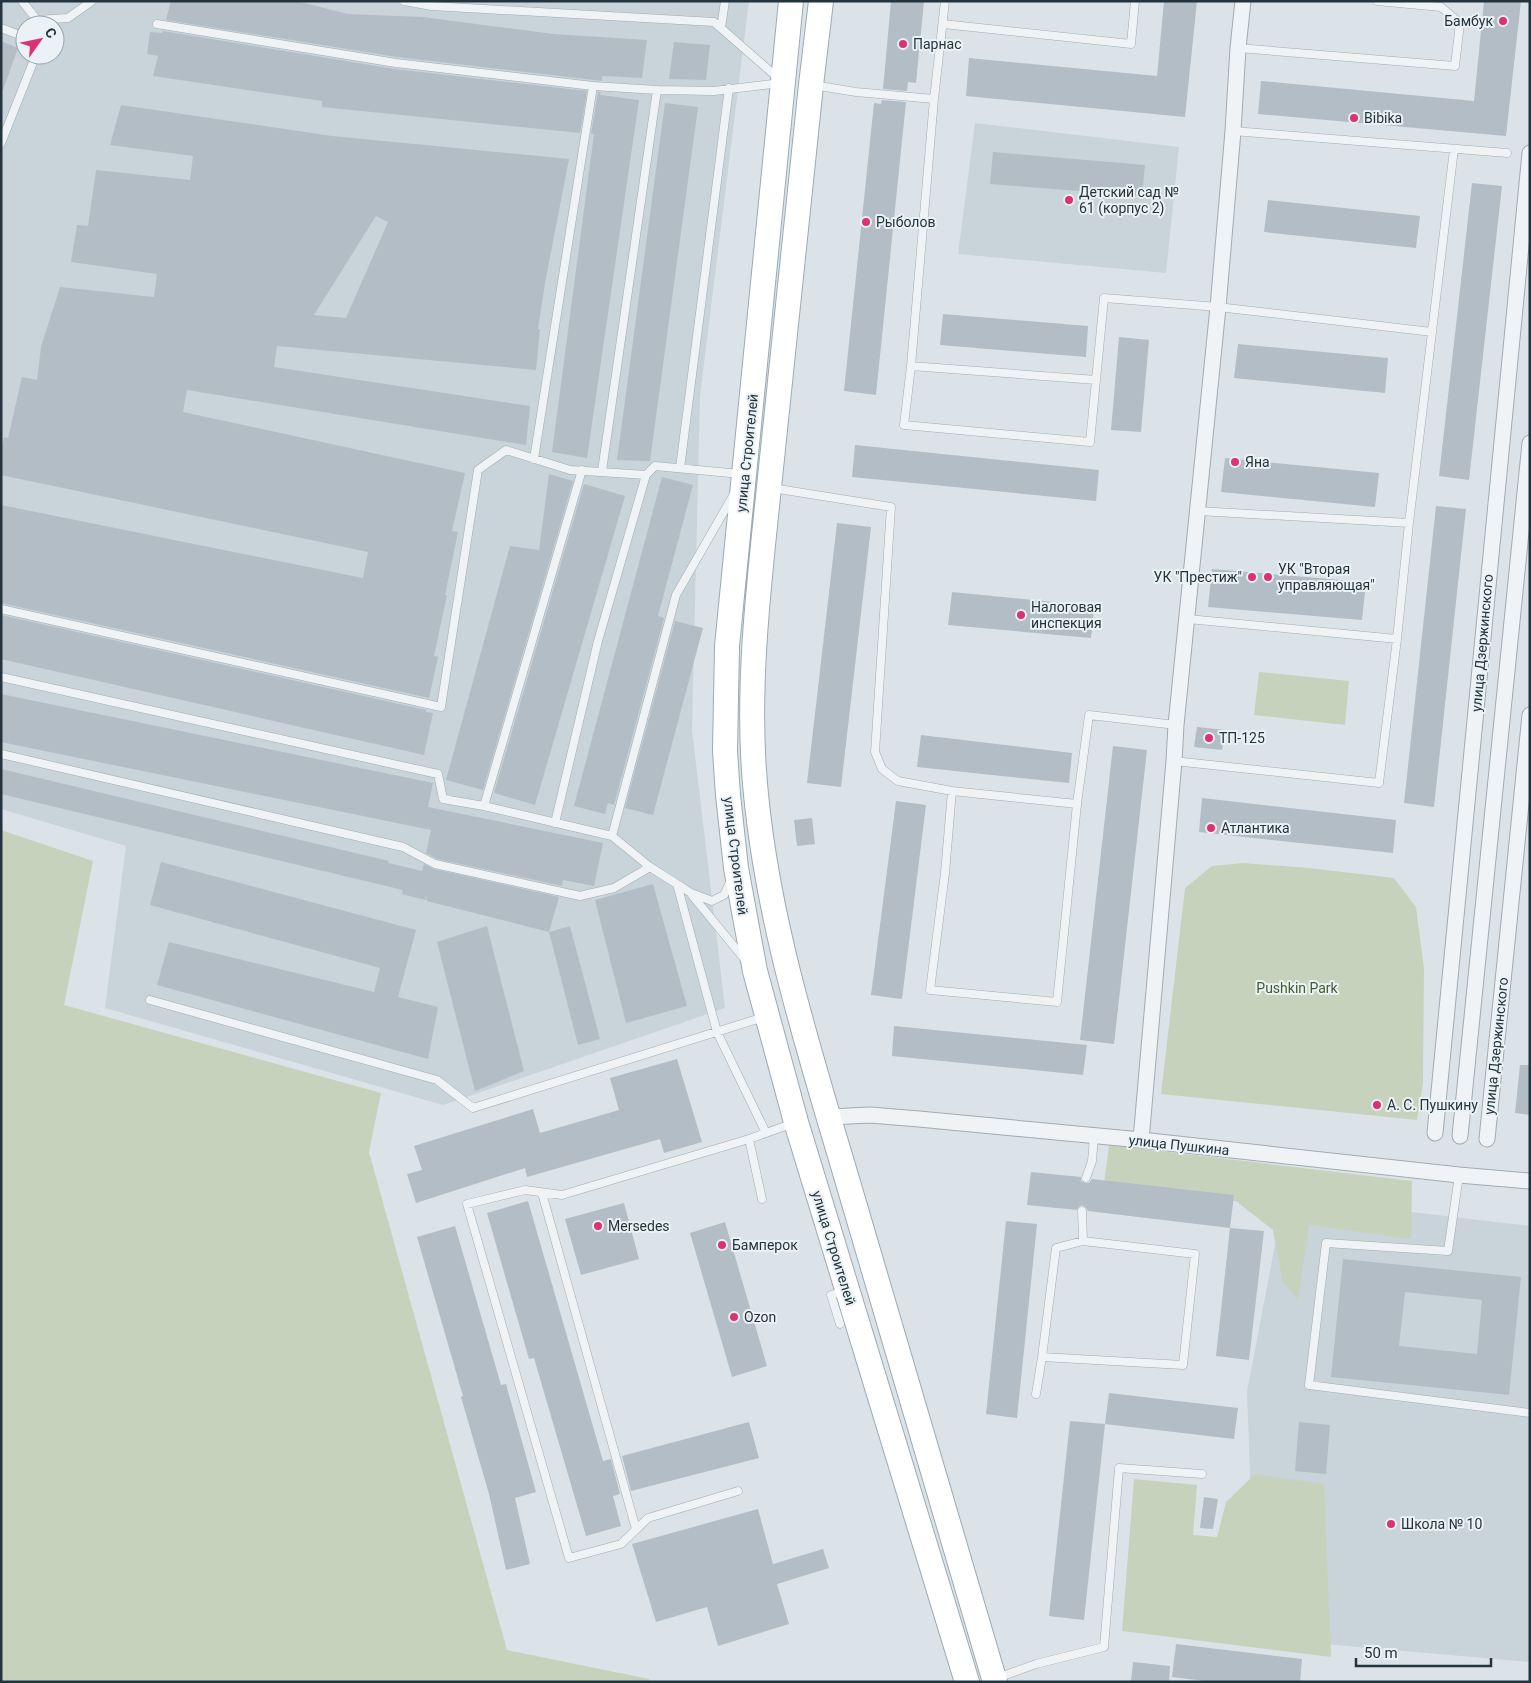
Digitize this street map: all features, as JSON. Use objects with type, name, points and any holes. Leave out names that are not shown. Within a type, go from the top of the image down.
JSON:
[{"type":"main road","name":"улица Строителей","points":[[792,1],[727,646],[724,709],[725,751],[736,868],[754,972],[796,1122],[967,1682]]},
{"type":"main road","name":"улица Строителей","points":[[821,1],[769,488],[759,600],[752,712],[754,773],[772,906],[786,964],[828,1116],[995,1680]]},
{"type":"main road","points":[[784,82],[811,85]]},
{"type":"main road","points":[[796,1122],[828,1116]]},
{"type":"street","points":[[1141,1140],[1176,725],[1218,307],[1243,1]]},
{"type":"street","name":"улица Дзержинского","points":[[1435,1134],[1530,153]]},
{"type":"street","name":"улица Дзержинского","points":[[1460,1136],[1530,443]]},
{"type":"street","name":"улица Дзержинского","points":[[1487,1139],[1530,715]]},
{"type":"street","name":"улица Пушкина","points":[[828,1116],[870,1115],[1141,1140],[1530,1181]]},
{"type":"lane","points":[[22,1],[30,15]]},
{"type":"lane","points":[[65,19],[92,1]]},
{"type":"lane","points":[[404,1],[432,6],[714,22],[784,82]]},
{"type":"lane","points":[[721,28],[725,1]]},
{"type":"lane","points":[[945,1],[934,99],[911,366],[904,425],[1090,442],[1104,298],[1218,307],[1432,332]]},
{"type":"lane","points":[[943,24],[1131,44],[1135,1]]},
{"type":"lane","points":[[1238,48],[1455,66],[1460,23],[1441,7],[1377,1]]},
{"type":"lane","points":[[157,24],[396,63],[593,86],[714,91],[784,82]]},
{"type":"lane","points":[[1,28],[15,33]]},
{"type":"lane","points":[[1,143],[32,65]]},
{"type":"lane","points":[[811,85],[856,92],[934,99]]},
{"type":"lane","points":[[534,459],[593,86]]},
{"type":"lane","points":[[680,468],[729,88]]},
{"type":"lane","points":[[602,472],[657,90]]},
{"type":"lane","points":[[1233,132],[1507,153]]},
{"type":"lane","points":[[1174,760],[1379,783],[1454,149]]},
{"type":"lane","points":[[911,366],[1096,380]]},
{"type":"lane","points":[[1,609],[441,707],[478,470],[506,450],[570,470],[646,475]]},
{"type":"lane","points":[[555,822],[598,642],[646,475],[655,466],[745,475],[676,595],[612,836]]},
{"type":"lane","points":[[484,806],[582,470]]},
{"type":"lane","points":[[769,488],[890,507],[874,752],[882,769],[898,781],[952,791],[1077,804]]},
{"type":"lane","points":[[1198,511],[1409,523]]},
{"type":"lane","points":[[1188,619],[1397,639]]},
{"type":"lane","points":[[1,677],[438,774],[443,799],[484,806],[612,836],[650,867],[690,893],[712,901],[724,895],[736,868]]},
{"type":"lane","points":[[952,791],[945,873],[930,990],[1057,1002],[1077,804],[1089,715],[1176,725]]},
{"type":"lane","points":[[1,754],[403,847],[435,864],[580,896],[614,888],[650,867]]},
{"type":"lane","points":[[677,884],[717,1032],[766,1133]]},
{"type":"lane","points":[[690,893],[754,972]]},
{"type":"lane","points":[[150,1000],[436,1080],[473,1108],[767,1016]]},
{"type":"lane","points":[[738,1491],[648,1518],[621,1544],[569,1558],[467,1204],[526,1190],[562,1195],[749,1139],[796,1122]]},
{"type":"lane","points":[[1086,1178],[1092,1161],[1094,1136]]},
{"type":"lane","points":[[749,1139],[762,1199]]},
{"type":"lane","points":[[1459,1175],[1448,1251],[1326,1243],[1309,1385],[1530,1413]]},
{"type":"lane","points":[[542,1192],[636,1529]]},
{"type":"lane","points":[[1082,1211],[1083,1240]]},
{"type":"lane","points":[[1036,1394],[1056,1248],[1083,1240],[1195,1254],[1183,1365],[1042,1357]]},
{"type":"lane","points":[[840,1324],[831,1295],[847,1290]]},
{"type":"lane","points":[[995,1680],[1036,1664],[1104,1647],[1119,1468],[1202,1474]]},
{"type":"shaded area","points":[[1,1],[749,1],[700,396],[692,730],[725,1008],[443,1105],[105,1008],[126,846],[1,809]]},
{"type":"shaded area","name":"Детский сад № 61 (корпус 2)","points":[[975,123],[1179,147],[1166,273],[958,254]]},
{"type":"shaded area","name":"Школа № 10","points":[[1284,1197],[1530,1226],[1530,1662],[1256,1638],[1247,1392]]},
{"type":"green space","points":[[1259,672],[1349,681],[1345,725],[1254,715]]},
{"type":"green space","points":[[1,830],[93,861],[64,1005],[381,1093],[369,1152],[507,1650],[649,1679],[650,1682],[1,1682]]},
{"type":"green space","name":"Pushkin Park","points":[[1243,863],[1309,868],[1394,878],[1416,907],[1424,968],[1423,1083],[1417,1120],[1161,1094],[1185,888],[1212,866]]},
{"type":"green space","points":[[1109,1145],[1412,1181],[1411,1239],[1309,1225],[1298,1300],[1283,1282],[1273,1230],[1236,1201],[1104,1184]]},
{"type":"green space","points":[[1255,1474],[1324,1484],[1331,1657],[1122,1631],[1134,1479],[1197,1485],[1193,1535],[1217,1537],[1226,1502]]},
{"type":"building","points":[[171,1],[296,1],[348,14],[423,17],[553,34],[647,40],[642,78],[602,76],[602,81],[397,57],[166,20]]},
{"type":"building","name":"Парнас","points":[[891,1],[924,1],[916,83],[908,82],[907,91],[883,89]]},
{"type":"building","points":[[1164,1],[1197,1],[1185,117],[966,96],[969,58],[1157,76]]},
{"type":"building","points":[[1484,1],[1521,1],[1506,136],[1258,114],[1261,81],[1474,101]]},
{"type":"building","points":[[163,31],[395,69],[587,91],[580,133],[322,107],[322,101],[153,76],[158,56],[147,54],[150,32],[162,33]]},
{"type":"building","points":[[1,41],[15,47],[15,56],[3,90],[1,90]]},
{"type":"building","points":[[674,42],[710,45],[706,80],[669,79]]},
{"type":"building","points":[[598,92],[601,92],[600,95],[639,100],[587,458],[552,452],[594,134],[591,134]]},
{"type":"building","points":[[882,100],[906,102],[876,395],[844,391],[874,103],[881,104]]},
{"type":"building","points":[[665,103],[698,107],[650,461],[617,460]]},
{"type":"building","points":[[121,105],[332,136],[569,159],[545,283],[538,329],[540,329],[536,370],[277,346],[274,367],[530,406],[526,445],[187,390],[183,412],[465,473],[452,531],[458,532],[434,656],[438,657],[429,698],[1,603],[1,505],[363,578],[368,552],[1,475],[1,452],[4,437],[8,438],[22,377],[37,380],[41,347],[60,287],[154,297],[157,274],[71,262],[77,225],[88,226],[96,170],[190,180],[193,156],[110,145]],"holes":[[[376,216],[388,222],[346,318],[314,315]]]},
{"type":"building","points":[[993,152],[1145,165],[1142,196],[990,184]]},
{"type":"building","points":[[1472,183],[1502,186],[1469,480],[1439,476]]},
{"type":"building","points":[[1268,200],[1420,216],[1416,248],[1264,232]]},
{"type":"building","points":[[943,314],[1088,326],[1086,357],[940,345]]},
{"type":"building","points":[[1119,337],[1149,340],[1141,432],[1111,430]]},
{"type":"building","points":[[1238,344],[1388,358],[1385,393],[1234,378]]},
{"type":"building","points":[[855,445],[1099,470],[1096,501],[852,477]]},
{"type":"building","points":[[1225,458],[1379,473],[1375,507],[1221,492]]},
{"type":"building","points":[[549,474],[573,481],[483,790],[446,780],[510,546],[539,550]]},
{"type":"building","points":[[662,477],[693,485],[658,616],[664,618],[614,805],[608,803],[605,814],[574,806]]},
{"type":"building","points":[[584,484],[625,496],[535,805],[494,793]]},
{"type":"building","points":[[1436,506],[1466,509],[1434,807],[1404,803]]},
{"type":"building","points":[[837,523],[871,527],[841,787],[807,783]]},
{"type":"building","points":[[1212,569],[1366,582],[1362,620],[1208,607]]},
{"type":"building","name":"Налоговая инспекция","points":[[952,592],[1094,606],[1091,638],[948,625]]},
{"type":"building","points":[[1,615],[426,710],[426,712],[433,713],[424,755],[1,659]]},
{"type":"building","points":[[675,621],[703,628],[653,815],[625,808]]},
{"type":"building","points":[[1,694],[433,783],[428,807],[603,843],[594,886],[563,880],[562,886],[437,859],[426,853],[431,830],[1,742]]},
{"type":"building","name":"ТП-125","points":[[1197,727],[1225,730],[1222,750],[1194,747]]},
{"type":"building","points":[[921,735],[1072,753],[1069,783],[917,767]]},
{"type":"building","points":[[1113,746],[1147,750],[1114,1044],[1080,1040]]},
{"type":"building","points":[[1,769],[389,861],[388,863],[422,871],[424,864],[434,869],[559,897],[549,932],[427,901],[426,896],[425,900],[402,894],[403,890],[1,794]]},
{"type":"building","points":[[1202,798],[1396,820],[1393,853],[1199,832]]},
{"type":"building","points":[[896,801],[926,805],[902,999],[871,995]]},
{"type":"building","points":[[812,818],[815,844],[797,846],[794,820]]},
{"type":"building","points":[[161,862],[416,930],[398,997],[438,1007],[428,1059],[157,985],[169,942],[374,992],[380,968],[150,905]]},
{"type":"building","points":[[653,884],[687,1006],[626,1023],[595,900]]},
{"type":"building","points":[[487,926],[524,1071],[475,1091],[437,942]]},
{"type":"building","points":[[570,926],[600,1039],[578,1045],[549,932]]},
{"type":"building","points":[[894,1026],[1087,1045],[1083,1075],[892,1056]]},
{"type":"building","points":[[677,1059],[702,1142],[664,1153],[660,1139],[527,1177],[525,1168],[416,1203],[407,1174],[422,1170],[414,1146],[533,1109],[540,1133],[619,1110],[610,1078]]},
{"type":"building","points":[[1520,1065],[1530,1065],[1530,1115],[1515,1113]]},
{"type":"building","points":[[1031,1172],[1081,1177],[1081,1181],[1085,1183],[1089,1183],[1092,1179],[1234,1195],[1230,1228],[1088,1211],[1082,1205],[1077,1210],[1027,1205]]},
{"type":"building","points":[[528,1201],[603,1461],[611,1459],[620,1494],[613,1496],[621,1526],[586,1536],[534,1358],[529,1359],[487,1213]]},
{"type":"building","points":[[624,1203],[639,1259],[581,1275],[565,1219]]},
{"type":"building","points":[[1006,1221],[1037,1224],[1017,1418],[986,1414]]},
{"type":"building","points":[[725,1222],[767,1366],[732,1377],[690,1233]]},
{"type":"building","points":[[455,1226],[501,1385],[506,1384],[536,1492],[515,1498],[530,1564],[506,1570],[489,1494],[461,1397],[463,1396],[417,1237]]},
{"type":"building","points":[[1230,1228],[1264,1231],[1249,1360],[1216,1356]]},
{"type":"building","points":[[1343,1259],[1521,1277],[1509,1395],[1331,1377]],"holes":[[[1405,1292],[1482,1300],[1477,1354],[1399,1346]]]},
{"type":"building","points":[[1109,1393],[1238,1408],[1234,1439],[1105,1424]]},
{"type":"building","points":[[1070,1421],[1105,1424],[1084,1620],[1049,1616]]},
{"type":"building","points":[[749,1422],[759,1458],[631,1491],[622,1456]]},
{"type":"building","points":[[1299,1422],[1330,1425],[1326,1474],[1295,1471]]},
{"type":"building","points":[[1204,1497],[1218,1499],[1213,1529],[1200,1528]]},
{"type":"building","points":[[758,1509],[773,1564],[823,1549],[829,1568],[777,1584],[789,1624],[718,1646],[707,1607],[656,1622],[632,1544]]},
{"type":"building","points":[[1176,1644],[1302,1659],[1300,1682],[1214,1682],[1172,1677]]},
{"type":"building","points":[[1133,1662],[1170,1666],[1169,1682],[1131,1682]]},
{"type":"place","name":"Бамбук","points":[[1503,21]]},
{"type":"place","name":"Парнас","points":[[903,44]]},
{"type":"place","name":"Bibika","points":[[1354,118]]},
{"type":"place","name":"Детский сад № 61 (корпус 2)","points":[[1069,200]]},
{"type":"place","name":"Рыболов","points":[[866,222]]},
{"type":"place","name":"Яна","points":[[1235,462]]},
{"type":"place","name":"УК \"Престиж\"","points":[[1252,577]]},
{"type":"place","name":"УК \"Вторая управляющая\"","points":[[1268,577]]},
{"type":"place","name":"Налоговая инспекция","points":[[1021,615]]},
{"type":"place","name":"ТП-125","points":[[1209,738]]},
{"type":"place","name":"Атлантика","points":[[1211,828]]},
{"type":"place","name":"А. С. Пушкину","points":[[1377,1105]]},
{"type":"place","name":"Mersedes","points":[[598,1226]]},
{"type":"place","name":"Бамперок","points":[[722,1245]]},
{"type":"place","name":"Ozon","points":[[734,1317]]},
{"type":"place","name":"Школа № 10","points":[[1391,1524]]}]
